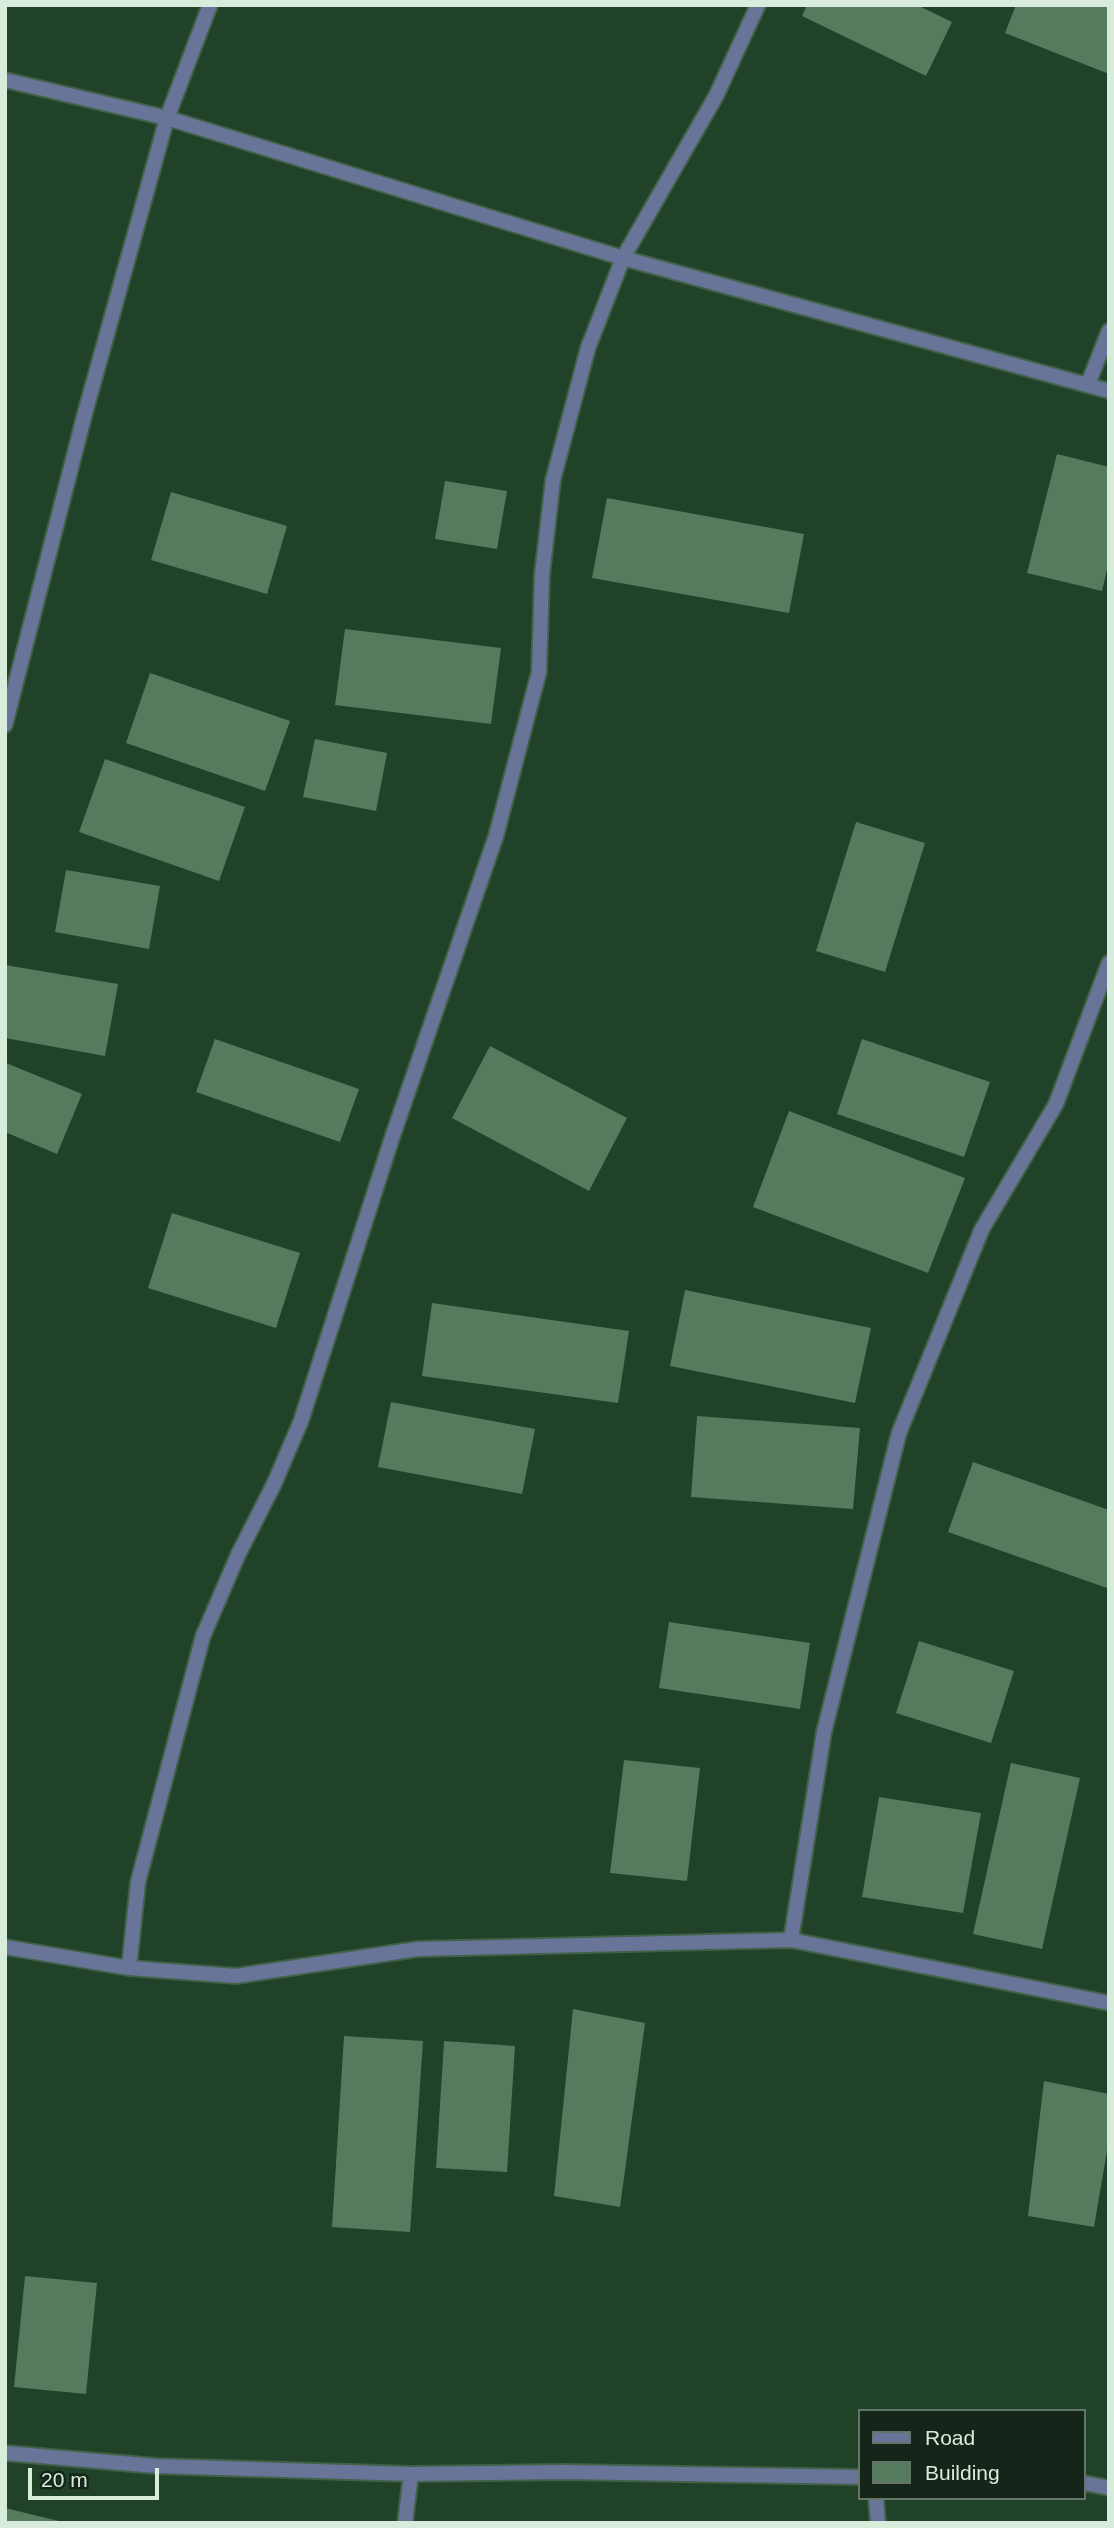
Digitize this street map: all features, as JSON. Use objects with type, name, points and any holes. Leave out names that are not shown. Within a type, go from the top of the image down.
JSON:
[{"type":"street","points":[[5,725],[85,413],[167,118],[210,5]]},
{"type":"street","points":[[129,1968],[138,1882],[203,1636],[301,1421],[397,1125],[496,836],[539,673],[542,575],[554,480],[588,348],[623,258],[716,96],[758,5]]},
{"type":"street","points":[[5,80],[167,118],[623,258],[1109,391]]},
{"type":"street","points":[[1088,384],[1109,331]]},
{"type":"street","points":[[791,1940],[824,1732],[899,1433],[982,1229],[1056,1104],[1109,963]]},
{"type":"street","points":[[5,1947],[129,1968],[236,1976],[418,1949],[791,1940],[1109,2003]]},
{"type":"street","points":[[5,2453],[156,2466],[411,2474],[564,2472],[858,2477]]},
{"type":"street","points":[[405,2523],[411,2474]]},
{"type":"street","points":[[1086,2483],[1109,2488]]},
{"type":"street","points":[[876,2500],[878,2523]]},
{"type":"building","points":[[807,5],[917,5],[952,22],[926,76],[802,16]]},
{"type":"building","points":[[1016,5],[1109,5],[1109,74],[1005,33]]},
{"type":"building","points":[[1057,454],[1109,467],[1109,561],[1102,591],[1027,573]]},
{"type":"building","points":[[445,481],[507,491],[497,549],[435,539]]},
{"type":"building","points":[[171,492],[287,526],[267,594],[151,560]]},
{"type":"building","points":[[607,498],[804,534],[789,613],[592,578]]},
{"type":"building","points":[[345,629],[501,648],[491,724],[335,705]]},
{"type":"building","points":[[150,673],[290,721],[265,791],[126,743]]},
{"type":"building","points":[[315,739],[387,753],[376,811],[303,797]]},
{"type":"building","points":[[105,759],[245,807],[219,881],[79,832]]},
{"type":"building","points":[[856,822],[925,843],[885,972],[816,951]]},
{"type":"building","points":[[66,870],[160,886],[149,949],[55,932]]},
{"type":"building","points":[[5,965],[118,984],[105,1056],[5,1038]]},
{"type":"building","points":[[215,1039],[359,1089],[340,1142],[196,1092]]},
{"type":"building","points":[[862,1039],[990,1082],[964,1157],[837,1114]]},
{"type":"building","points":[[490,1046],[627,1118],[589,1191],[452,1118]]},
{"type":"building","points":[[6,1063],[82,1094],[57,1154],[5,1132]]},
{"type":"building","points":[[789,1111],[965,1178],[928,1273],[753,1207]]},
{"type":"building","points":[[172,1213],[300,1253],[276,1328],[148,1288]]},
{"type":"building","points":[[685,1290],[871,1328],[855,1403],[670,1366]]},
{"type":"building","points":[[432,1303],[629,1331],[618,1403],[422,1376]]},
{"type":"building","points":[[391,1402],[535,1429],[522,1494],[378,1467]]},
{"type":"building","points":[[697,1416],[860,1428],[853,1509],[691,1497]]},
{"type":"building","points":[[973,1462],[1109,1510],[1107,1588],[948,1532]]},
{"type":"building","points":[[669,1622],[810,1643],[800,1709],[659,1688]]},
{"type":"building","points":[[919,1641],[1014,1671],[991,1743],[896,1713]]},
{"type":"building","points":[[624,1760],[700,1768],[687,1881],[610,1873]]},
{"type":"building","points":[[1011,1763],[1080,1778],[1042,1949],[973,1934]]},
{"type":"building","points":[[879,1797],[981,1813],[963,1913],[862,1897]]},
{"type":"building","points":[[573,2009],[645,2023],[620,2207],[554,2196]]},
{"type":"building","points":[[344,2036],[423,2041],[410,2232],[332,2227]]},
{"type":"building","points":[[444,2041],[515,2046],[507,2172],[436,2168]]},
{"type":"building","points":[[1044,2081],[1109,2094],[1109,2139],[1094,2227],[1028,2216]]},
{"type":"building","points":[[25,2276],[97,2283],[86,2394],[14,2387]]},
{"type":"building","points":[[5,2508],[63,2522],[63,2523],[5,2523]]}]
